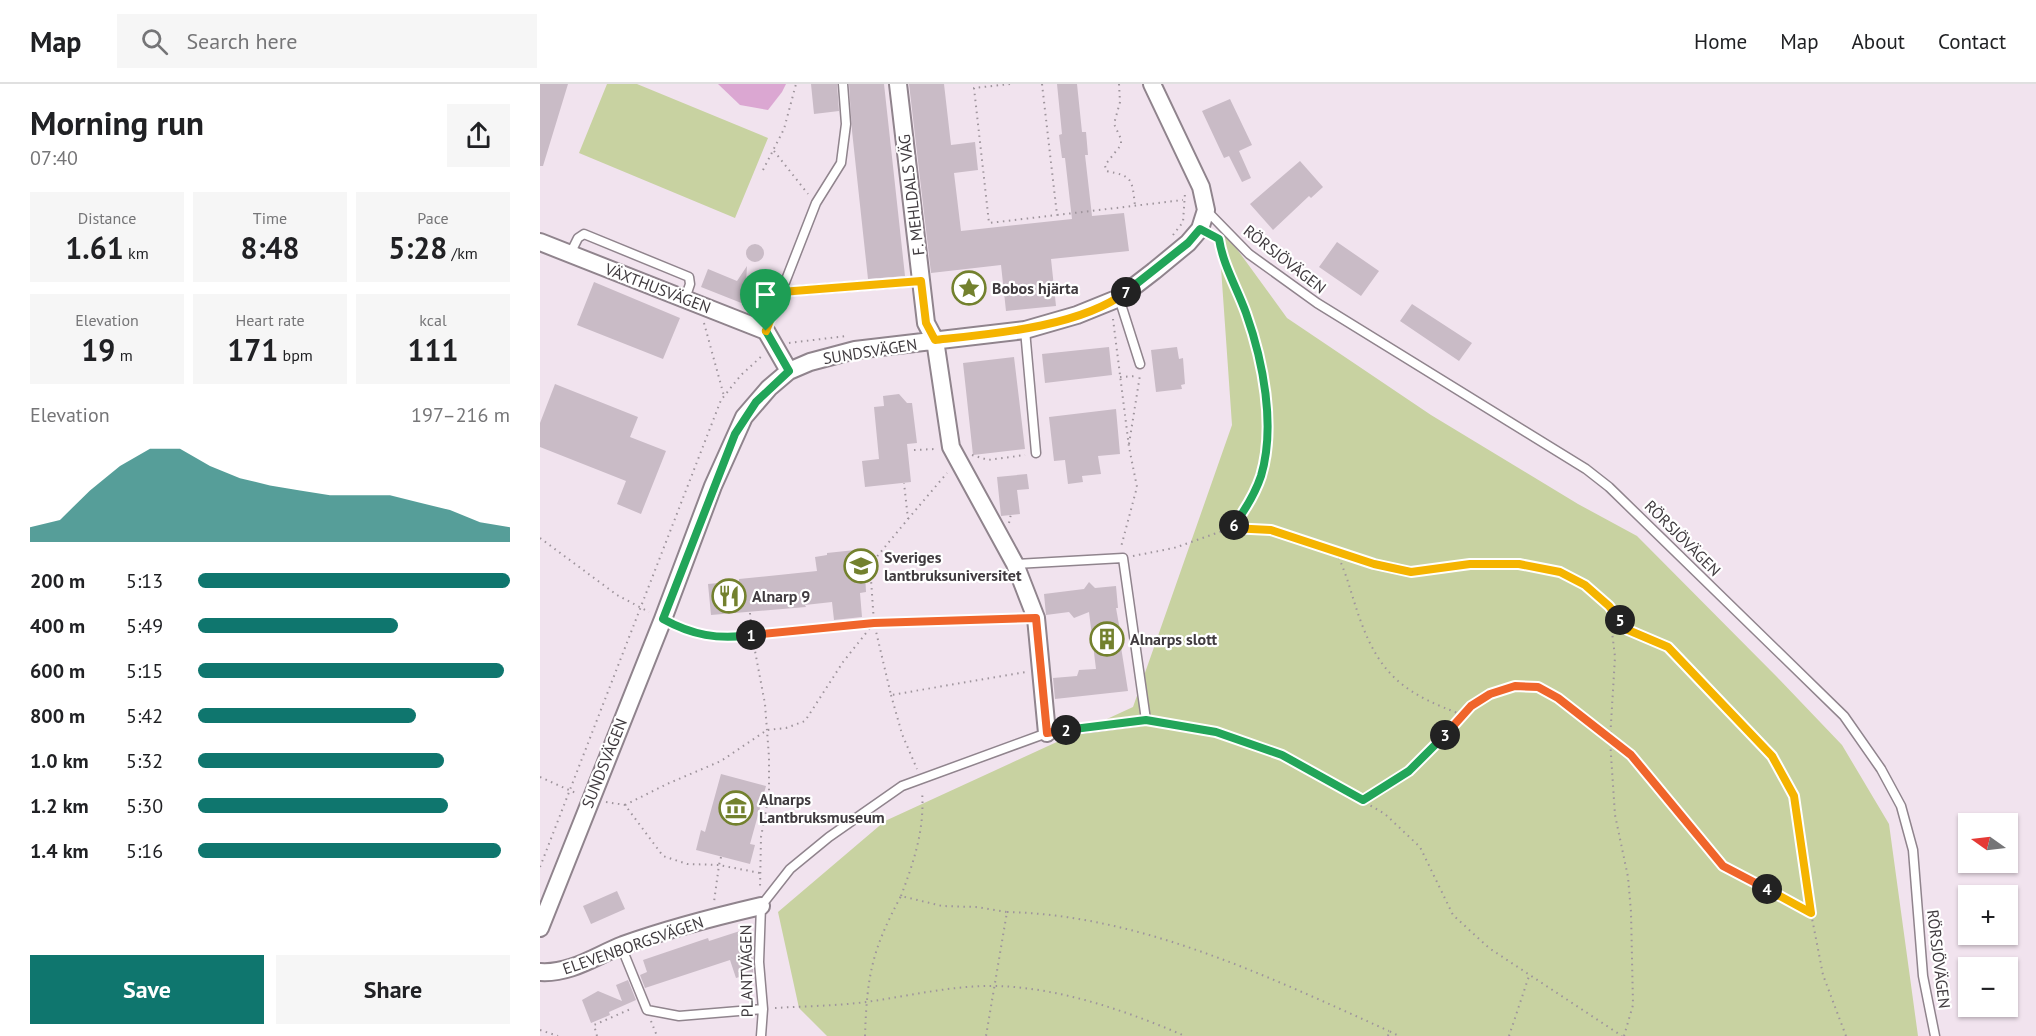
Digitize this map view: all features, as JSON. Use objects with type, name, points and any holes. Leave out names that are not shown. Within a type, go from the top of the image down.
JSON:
[{"type":"street","name":"F. MEHLDALS VÄG","points":[[898,84],[926,323],[935,340],[955,454]]},
{"type":"street","points":[[1152,84],[1201,187],[1206,210]]},
{"type":"street","name":"SUNDSVÄGEN","points":[[540,928],[735,434],[756,402],[789,371],[820,359],[855,350],[1025,330],[1077,315],[1115,299],[1188,243],[1200,229],[1206,210]]},
{"type":"street","name":"VÄXTHUSVÄGEN","points":[[540,242],[766,331]]},
{"type":"street","points":[[766,331],[789,371]]},
{"type":"street","points":[[955,454],[1015,564],[1036,618],[1047,733]]},
{"type":"street","name":"ELEVENBORGSVÄGEN","points":[[540,972],[552,973],[582,965],[621,946],[718,916],[761,906]]},
{"type":"lane","points":[[766,331],[816,203],[841,162],[846,124],[843,84]]},
{"type":"lane","name":"RÖRSJÖVÄGEN","points":[[1206,210],[1249,254],[1317,303],[1586,469],[1609,487],[1844,716],[1881,769],[1901,806],[1913,850],[1923,976],[1935,1036]]},
{"type":"lane","points":[[570,254],[578,238],[584,234],[689,277],[690,284],[685,299]]},
{"type":"lane","points":[[781,292],[921,281]]},
{"type":"lane","points":[[1115,299],[1140,364]]},
{"type":"lane","points":[[1025,330],[1036,453]]},
{"type":"lane","points":[[761,906],[790,869],[829,837],[902,786],[1047,733],[1146,720],[1121,558],[1015,564]]},
{"type":"lane","name":"PLANTVÄGEN","points":[[761,906],[759,962],[763,1009],[761,1036]]},
{"type":"lane","points":[[621,946],[647,1010],[679,1016],[763,1009]]},
{"type":"path","points":[[763,170],[784,129],[796,84]]},
{"type":"path","points":[[1010,84],[974,88],[989,222],[1184,200]]},
{"type":"path","points":[[1042,84],[1057,215]]},
{"type":"path","points":[[1119,84],[1120,102],[1114,124],[1121,139],[1121,145],[1105,165],[1106,171],[1119,172],[1130,178],[1133,184],[1135,206]]},
{"type":"path","points":[[773,150],[816,203]]},
{"type":"path","points":[[1171,236],[1183,222],[1185,193],[1182,185]]},
{"type":"path","points":[[1200,229],[1219,239],[1222,258],[1232,275],[1258,355],[1266,406],[1266,449],[1261,476],[1253,497],[1231,528]]},
{"type":"path","points":[[1115,299],[1120,377],[1137,487],[1121,558],[1174,548],[1231,528],[1271,530],[1374,564],[1411,572],[1470,564],[1519,564],[1560,572],[1585,585],[1609,606],[1628,630],[1668,647],[1772,756],[1794,796],[1811,913],[1823,975],[1846,1036]]},
{"type":"path","points":[[702,306],[708,344],[724,396]]},
{"type":"path","points":[[1129,447],[1140,364]]},
{"type":"path","points":[[1120,377],[1140,376]]},
{"type":"path","points":[[914,450],[988,460],[1036,453]]},
{"type":"path","points":[[955,454],[908,519],[870,565],[874,623],[891,695],[1040,670]]},
{"type":"path","points":[[904,483],[908,519]]},
{"type":"path","points":[[540,538],[618,595],[682,629],[703,636],[732,638],[874,623],[1036,618]]},
{"type":"path","points":[[1335,552],[1347,573],[1360,621],[1374,654],[1399,683],[1423,700],[1463,716]]},
{"type":"path","points":[[1146,720],[1216,732],[1250,742],[1282,755],[1385,814],[1420,847],[1453,915],[1489,948],[1623,1036],[1634,1005],[1631,912],[1628,877],[1615,815],[1610,740],[1615,657],[1609,606]]},
{"type":"path","points":[[540,867],[641,608]]},
{"type":"path","points":[[750,613],[767,730],[769,794],[761,837],[761,906]]},
{"type":"path","points":[[540,777],[590,798],[625,805],[668,783],[721,761],[767,730],[786,728],[805,721],[843,662],[874,623]]},
{"type":"path","points":[[1363,800],[1409,771],[1471,706],[1490,694],[1515,686],[1538,687],[1558,698],[1631,755],[1723,866],[1811,913]]},
{"type":"path","points":[[625,805],[663,856],[687,864],[719,865],[760,873]]},
{"type":"path","points":[[718,916],[713,900],[721,857]]},
{"type":"path","points":[[865,1036],[868,975],[875,949],[901,896],[942,906],[1034,913],[1163,939],[1241,965],[1399,1036]]},
{"type":"path","points":[[986,1036],[1007,912]]},
{"type":"path","points":[[1509,1036],[1530,975]]},
{"type":"path","points":[[763,1009],[866,1002],[907,994],[994,986],[1032,989],[1065,996],[1154,1023],[1185,1036]]},
{"type":"path","points":[[597,1036],[594,1025],[644,1003]]},
{"type":"path","points":[[540,1030],[558,1036]]},
{"type":"path","points":[[1388,1036],[1389,1031]]},
{"type":"green space","points":[[607,84],[637,84],[768,138],[735,218],[579,153]]},
{"type":"green space","points":[[1226,234],[1287,318],[1431,415],[1578,504],[1637,536],[1842,745],[1889,824],[1918,1036],[827,1036],[799,1008],[778,912],[885,821],[1133,707],[1232,425],[1219,239]]},
{"type":"shaded area","points":[[718,84],[786,84],[768,110],[740,105]]},
{"type":"building","points":[[540,84],[568,84],[543,166],[540,166]]},
{"type":"building","points":[[811,84],[837,84],[839,111],[814,114]]},
{"type":"building","points":[[849,84],[884,84],[905,276],[868,279]]},
{"type":"building","points":[[909,84],[944,84],[951,145],[975,142],[978,170],[954,173],[961,231],[1072,219],[1065,158],[1062,158],[1059,135],[1062,134],[1057,84],[1077,84],[1082,132],[1086,132],[1088,155],[1085,155],[1092,216],[1124,213],[1129,251],[1051,259],[1056,306],[1006,311],[1001,265],[931,273]]},
{"type":"building","points":[[1230,99],[1252,145],[1239,151],[1251,178],[1242,182],[1229,156],[1224,158],[1202,111]]},
{"type":"building","points":[[1300,161],[1323,187],[1311,198],[1309,196],[1273,230],[1250,204]]},
{"type":"building","points":[[1337,242],[1379,271],[1361,296],[1319,267]]},
{"type":"building","points":[[755,244],[762,246],[764,253],[762,260],[755,262],[748,260],[746,253],[748,246]]},
{"type":"building","points":[[747,266],[746,284],[766,292],[759,310],[701,287],[708,269],[737,281]]},
{"type":"building","points":[[594,282],[680,318],[663,359],[577,325]]},
{"type":"building","points":[[1412,304],[1472,343],[1459,361],[1400,321]]},
{"type":"building","points":[[1109,347],[1112,375],[1045,383],[1042,354]]},
{"type":"building","points":[[1177,347],[1179,359],[1183,358],[1185,384],[1181,385],[1182,389],[1156,392],[1151,350]]},
{"type":"building","points":[[1014,357],[1025,449],[973,455],[963,363]]},
{"type":"building","points":[[555,384],[638,417],[630,437],[666,451],[641,514],[617,504],[626,481],[540,447],[540,423]]},
{"type":"building","points":[[899,394],[907,403],[912,403],[917,443],[907,444],[911,482],[865,487],[862,461],[879,459],[874,407],[884,406],[883,396]]},
{"type":"building","points":[[1116,409],[1120,454],[1098,456],[1101,474],[1082,476],[1083,482],[1068,484],[1065,460],[1054,461],[1049,417]]},
{"type":"building","points":[[1027,474],[1029,489],[1017,490],[1020,514],[1001,516],[997,477]]},
{"type":"building","points":[[855,550],[857,574],[865,573],[866,592],[860,593],[862,617],[834,620],[832,602],[805,605],[806,607],[711,615],[708,584],[817,571],[815,557],[827,555],[827,553]]},
{"type":"building","name":"Alnarps slott","points":[[1089,582],[1095,588],[1116,586],[1118,608],[1116,608],[1128,691],[1055,699],[1053,678],[1077,676],[1079,670],[1096,669],[1089,612],[1074,618],[1069,612],[1046,615],[1044,594],[1084,589]]},
{"type":"building","name":"Alnarps Lantbruksmuseum","points":[[721,774],[766,786],[750,844],[755,845],[750,864],[696,850],[701,830],[705,832]]},
{"type":"building","points":[[617,891],[625,909],[591,924],[583,906]]},
{"type":"building","points":[[743,930],[753,959],[753,973],[736,978],[730,960],[645,988],[640,975],[647,972],[643,960],[708,938],[709,941]]},
{"type":"building","points":[[628,980],[636,1000],[591,1023],[582,1000],[598,991],[622,1001],[616,985]]},
{"type":"place","name":"Bobos hjärta","points":[[969,288]]},
{"type":"place","name":"Sveriges lantbruksuniversitet","points":[[861,566]]},
{"type":"place","name":"Alnarp 9","points":[[729,596]]},
{"type":"place","name":"Alnarps slott","points":[[1107,639]]},
{"type":"place","name":"Alnarps Lantbruksmuseum","points":[[736,808]]},
{"type":"route","points":[[1200,229],[1219,239],[1222,258],[1232,275],[1241,299],[1258,355],[1266,406],[1266,449],[1261,476],[1253,497],[1231,528],[1271,530],[1374,564],[1411,572],[1470,564],[1519,564],[1560,572],[1585,585],[1609,606],[1628,630],[1668,647],[1772,756],[1794,796],[1811,913],[1723,866],[1631,755],[1558,698],[1538,687],[1515,686],[1490,694],[1471,706],[1409,771],[1363,800],[1326,782],[1282,755],[1216,732],[1146,720],[1047,733],[1036,618],[874,623],[732,638],[703,636],[663,619],[735,434],[744,417],[756,402],[789,371],[766,331],[781,292],[921,281],[926,323],[935,340],[1025,330],[1077,315],[1119,298],[1188,243],[1200,229]]}]
